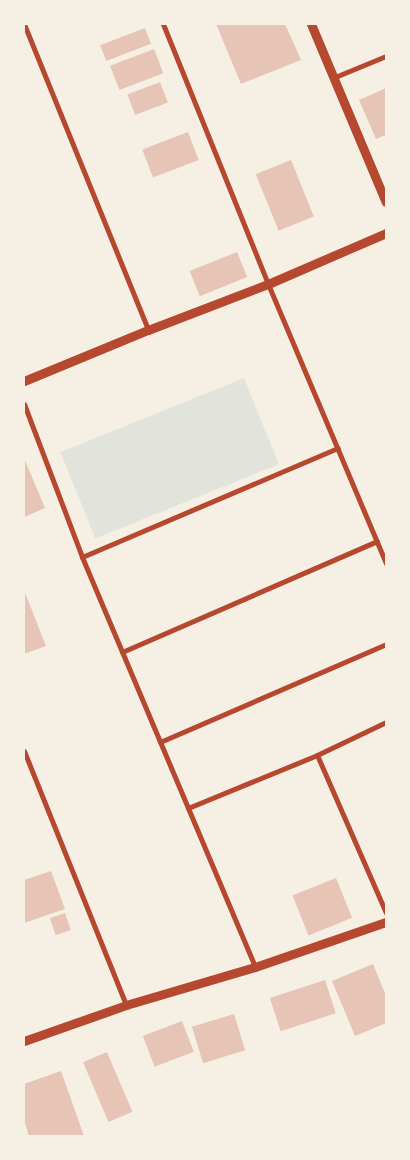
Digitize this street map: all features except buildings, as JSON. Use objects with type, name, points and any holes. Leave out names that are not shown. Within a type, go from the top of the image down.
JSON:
[{"type":"street","points":[[24,24],[148,330]]},
{"type":"street","points":[[163,24],[268,284],[386,564]]},
{"type":"street","points":[[311,24],[335,77],[386,202]]},
{"type":"street","points":[[335,77],[386,56]]},
{"type":"street","points":[[24,381],[148,330],[268,284],[386,233]]},
{"type":"street","points":[[24,404],[82,557],[255,967]]},
{"type":"street","points":[[82,557],[338,448]]},
{"type":"street","points":[[122,652],[377,541]]},
{"type":"street","points":[[160,742],[386,644]]},
{"type":"street","points":[[188,808],[317,755],[386,722]]},
{"type":"street","points":[[24,751],[126,1005]]},
{"type":"street","points":[[317,755],[386,913]]},
{"type":"street","points":[[24,1040],[126,1005],[255,967],[386,922]]},
{"type":"shaded area","points":[[244,378],[279,464],[95,538],[60,452]]}]
